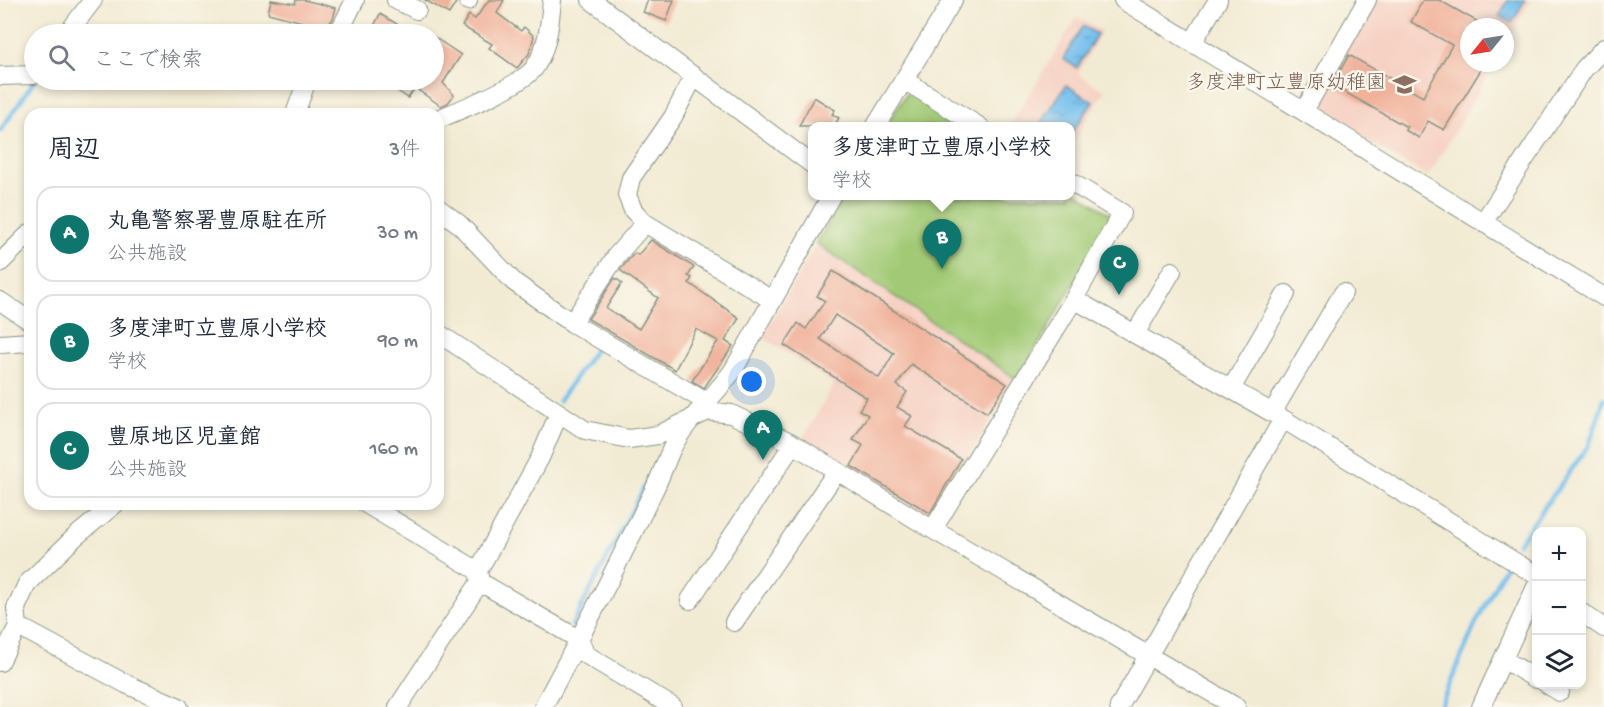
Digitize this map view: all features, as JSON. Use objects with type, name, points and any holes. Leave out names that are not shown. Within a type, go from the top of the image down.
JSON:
[{"type":"street","points":[[75,24],[93,0]]},
{"type":"street","points":[[343,24],[355,0]]},
{"type":"street","points":[[396,0],[417,10]]},
{"type":"street","points":[[444,116],[519,81],[534,69],[541,56],[550,25],[552,0]]},
{"type":"street","points":[[591,0],[611,6],[694,76],[808,161]]},
{"type":"street","points":[[877,122],[953,0]]},
{"type":"street","points":[[1122,0],[1604,297]]},
{"type":"street","points":[[1192,43],[1218,0]]},
{"type":"street","points":[[1304,111],[1367,0]]},
{"type":"street","points":[[1484,221],[1584,69],[1604,48]]},
{"type":"street","points":[[0,76],[24,75]]},
{"type":"street","points":[[694,76],[673,117],[631,178],[627,195],[633,210],[645,223],[772,300]]},
{"type":"street","points":[[904,80],[973,122]]},
{"type":"street","points":[[297,108],[303,90]]},
{"type":"street","points":[[933,529],[1074,299],[1122,213],[1075,184]]},
{"type":"street","points":[[543,707],[580,640],[656,486],[672,447],[691,418],[708,403],[734,369],[828,200]]},
{"type":"street","points":[[444,213],[459,224],[514,282],[572,323],[708,403]]},
{"type":"street","points":[[572,323],[617,255],[645,223]]},
{"type":"street","points":[[0,263],[24,239]]},
{"type":"street","points":[[1135,334],[1172,271]]},
{"type":"street","points":[[1119,707],[1343,293]]},
{"type":"street","points":[[1231,389],[1286,294]]},
{"type":"street","points":[[1074,299],[1277,416],[1532,573]]},
{"type":"street","points":[[0,301],[24,317]]},
{"type":"street","points":[[444,337],[585,430],[629,438],[658,435],[708,411],[731,414],[793,444],[1148,657],[1236,707]]},
{"type":"street","points":[[0,345],[24,343]]},
{"type":"street","points":[[398,707],[479,576],[540,458],[560,413]]},
{"type":"street","points":[[690,600],[793,444]]},
{"type":"street","points":[[734,622],[837,471]]},
{"type":"street","points":[[0,662],[18,626],[16,608],[27,584],[75,537],[108,510]]},
{"type":"street","points":[[375,510],[580,640],[585,654],[673,707]]},
{"type":"street","points":[[1481,707],[1532,596]]},
{"type":"street","points":[[1586,616],[1603,625]]},
{"type":"street","points":[[18,626],[126,684],[179,707]]},
{"type":"street","points":[[1503,659],[1532,677]]},
{"type":"shaded area","name":"多度津町立豊原幼稚園","points":[[1374,0],[1531,0],[1514,29],[1514,18],[1460,18],[1460,72],[1490,72],[1428,177],[1317,111],[1313,105]]},
{"type":"shaded area","points":[[1077,17],[1102,31],[1078,74],[1105,91],[1075,140],[1075,122],[1012,122]]},
{"type":"shaded area","points":[[1075,198],[1113,216],[931,519],[802,440],[834,384],[762,337],[843,200],[1075,200]]},
{"type":"green space","points":[[911,92],[961,122],[889,122],[906,94]]},
{"type":"green space","points":[[1075,191],[1113,216],[1018,380],[816,243],[843,200],[1075,200]]},
{"type":"water","points":[[1508,0],[1525,0],[1514,19],[1499,16]]},
{"type":"water","points":[[1083,26],[1097,34],[1077,68],[1063,59]]},
{"type":"water","points":[[1066,85],[1093,102],[1075,128],[1075,122],[1042,122]]},
{"type":"building","points":[[271,0],[295,4],[296,0],[304,0],[336,8],[333,19],[329,24],[310,24],[268,13]]},
{"type":"building","points":[[425,0],[457,0],[457,1],[449,14]]},
{"type":"building","points":[[489,0],[504,0],[497,13],[521,31],[524,27],[534,36],[529,54],[517,68],[489,48],[492,44],[462,26],[469,15],[475,19]]},
{"type":"building","points":[[648,0],[674,0],[666,21],[643,12]]},
{"type":"building","points":[[1423,0],[1439,0],[1471,18],[1460,18],[1460,72],[1479,72],[1444,130],[1428,121],[1419,138],[1405,130],[1407,127],[1332,85],[1349,55],[1423,97],[1452,45],[1411,22]]},
{"type":"building","points":[[380,14],[397,24],[375,24]]},
{"type":"building","points":[[444,44],[461,55],[444,81]]},
{"type":"building","points":[[444,84],[454,95],[448,103],[441,106],[418,90],[444,90]]},
{"type":"building","points":[[396,90],[414,90],[408,98]]},
{"type":"building","points":[[814,97],[835,110],[832,114],[839,118],[836,122],[808,122],[808,126],[799,126]]},
{"type":"building","points":[[651,240],[694,267],[688,276],[692,278],[689,283],[739,318],[725,341],[733,346],[704,388],[692,381],[718,341],[696,329],[675,370],[588,319],[615,278],[622,283],[606,308],[639,329],[658,298],[620,270]]},
{"type":"building","points":[[833,271],[1007,384],[987,413],[911,364],[897,385],[907,392],[897,407],[912,416],[905,426],[961,459],[930,513],[851,466],[863,445],[853,440],[868,415],[859,410],[867,398],[784,345],[798,323],[806,329],[825,301],[817,296]],"holes":[[[835,315],[894,353],[879,378],[820,339]]]},
{"type":"waterway","points":[[0,131],[28,90]]},
{"type":"waterway","points":[[559,401],[599,344]]},
{"type":"waterway","points":[[1518,544],[1589,445],[1604,399]]},
{"type":"waterway","points":[[572,625],[654,469]]},
{"type":"waterway","points":[[1440,707],[1475,625],[1505,567]]},
{"type":"waterway","points":[[387,707],[393,698]]},
{"type":"place","name":"多度津町立豊原幼稚園","points":[[1404,84]]},
{"type":"place","name":"多度津町立豊原小学校","points":[[942,269]]},
{"type":"place","name":"豊原地区児童館","points":[[1119,295]]},
{"type":"place","name":"丸亀警察署豊原駐在所","points":[[763,460]]}]
